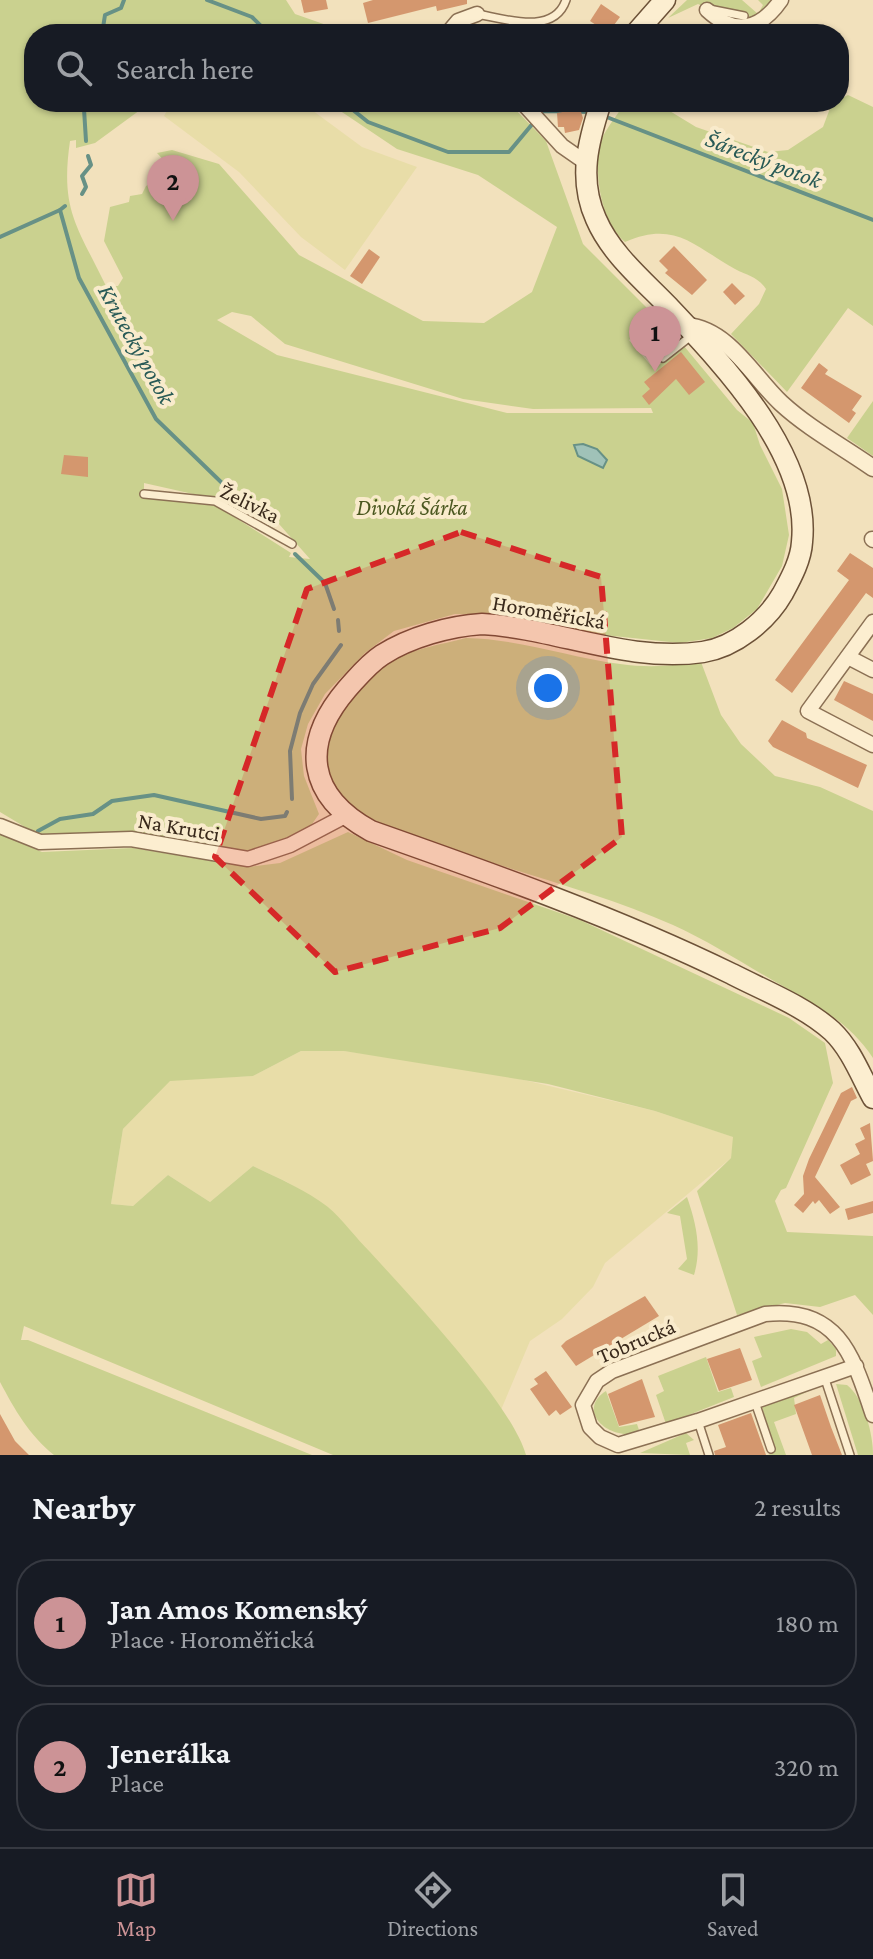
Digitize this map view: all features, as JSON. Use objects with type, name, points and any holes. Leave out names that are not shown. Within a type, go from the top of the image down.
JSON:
[{"type":"main road","points":[[644,24],[665,0]]},
{"type":"main road","name":"Horoměřická","points":[[598,112],[585,162],[590,206],[605,237],[748,399],[789,466],[799,503],[802,543],[793,574],[778,601],[756,625],[732,643],[703,652],[660,655],[482,624],[464,625],[401,645],[366,668],[338,700],[323,726],[316,750],[318,773],[328,797],[345,816],[371,831],[515,883],[662,942],[804,1011],[831,1031],[848,1051],[873,1098]]},
{"type":"street","points":[[761,24],[781,0]]},
{"type":"street","points":[[707,10],[728,24]]},
{"type":"street","points":[[455,24],[477,14]]},
{"type":"street","points":[[531,112],[562,146],[585,162]]},
{"type":"street","points":[[690,330],[707,330],[721,339],[782,404],[873,468]]},
{"type":"street","points":[[873,622],[808,711],[873,745]]},
{"type":"street","points":[[848,657],[873,670]]},
{"type":"street","name":"Na Krutci","points":[[0,826],[40,842],[131,839],[248,859],[290,845],[345,816]]},
{"type":"street","name":"Tobrucká","points":[[856,1366],[698,1421],[618,1445],[600,1437],[590,1427],[583,1405],[597,1381],[612,1371],[765,1314],[788,1312],[819,1321],[835,1331],[856,1366],[873,1415]]},
{"type":"lane","points":[[477,14],[542,23],[554,17],[566,0]]},
{"type":"lane","points":[[707,10],[720,9],[744,16]]},
{"type":"lane","points":[[640,333],[663,358],[690,330]]},
{"type":"lane","name":"Želivka","points":[[144,494],[215,501],[292,544]]},
{"type":"lane","points":[[824,1376],[850,1455]]},
{"type":"lane","points":[[754,1400],[771,1449]]},
{"type":"lane","points":[[698,1421],[709,1455]]},
{"type":"highlighted area","points":[[461,532],[601,577],[622,837],[500,928],[335,972],[215,857],[307,589]]},
{"type":"shaded area","points":[[166,112],[315,112],[362,147],[417,167],[345,270],[301,237],[239,172],[164,116]]},
{"type":"shaded area","points":[[301,1051],[344,1051],[486,1071],[655,1111],[734,1137],[731,1158],[605,1263],[593,1287],[562,1319],[530,1341],[501,1410],[427,1317],[329,1208],[287,1182],[253,1166],[210,1202],[168,1175],[133,1206],[111,1204],[123,1129],[170,1080],[253,1076]]},
{"type":"green space","name":"Divoká Šárka","points":[[0,0],[286,0],[295,14],[324,24],[24,24],[24,112],[137,112],[95,143],[76,148],[76,140],[70,141],[67,165],[69,201],[79,232],[106,286],[118,286],[123,278],[104,241],[110,207],[129,202],[130,196],[142,194],[146,186],[164,174],[159,170],[170,167],[157,153],[172,150],[219,164],[299,255],[423,321],[484,323],[532,292],[557,227],[478,175],[397,149],[342,112],[518,112],[546,141],[583,244],[679,340],[737,410],[753,423],[760,445],[782,489],[789,535],[782,566],[757,609],[733,628],[712,638],[680,643],[585,633],[525,617],[455,614],[394,631],[365,653],[325,694],[308,724],[301,749],[304,776],[319,814],[310,827],[259,851],[227,851],[179,838],[129,832],[40,836],[0,812]],"holes":[[[232,312],[251,316],[285,344],[463,399],[533,409],[651,408],[653,413],[507,413],[277,355],[217,320]],[[649,323],[675,351],[654,369],[629,340]],[[144,483],[202,496],[279,524],[310,559],[289,557],[291,553],[217,506],[144,498]]]},
{"type":"green space","points":[[687,0],[742,0],[758,14],[763,5],[758,0],[777,0],[765,15],[740,24],[698,4],[668,18]]},
{"type":"green space","points":[[849,95],[873,107],[873,326],[848,308],[787,392],[731,334],[759,304],[766,289],[763,285],[695,245],[671,235],[642,236],[625,242],[605,211],[599,185],[599,148],[619,112],[671,112],[696,127],[768,152],[788,150],[823,127],[829,112],[849,112]]},
{"type":"green space","points":[[873,401],[873,456],[847,438]]},
{"type":"green space","points":[[466,638],[630,665],[701,662],[721,715],[741,744],[775,776],[820,787],[873,811],[873,1058],[852,1033],[828,1014],[686,931],[623,905],[399,831],[365,816],[340,797],[329,780],[325,762],[327,743],[345,706],[386,664],[415,651]]},
{"type":"green space","points":[[348,832],[407,860],[580,920],[789,1018],[825,1043],[833,1083],[786,1188],[781,1190],[775,1201],[787,1232],[873,1236],[873,1315],[855,1295],[820,1307],[785,1303],[737,1315],[697,1191],[731,1158],[733,1137],[655,1111],[548,1084],[344,1051],[301,1051],[253,1076],[170,1081],[123,1129],[111,1204],[133,1206],[168,1175],[210,1202],[253,1166],[311,1195],[339,1218],[457,1350],[501,1408],[526,1455],[333,1455],[24,1326],[21,1340],[28,1340],[312,1455],[54,1455],[45,1447],[23,1422],[0,1382],[0,834],[42,852],[133,848],[248,867],[280,863]]},
{"type":"green space","points":[[687,1197],[697,1236],[698,1255],[694,1275],[678,1269],[687,1259],[680,1216],[667,1213]]},
{"type":"green space","points":[[791,1329],[807,1332],[821,1344],[828,1340],[836,1349],[836,1356],[761,1387],[752,1361],[762,1357],[754,1337]]},
{"type":"green space","points":[[706,1357],[718,1392],[731,1388],[734,1397],[666,1424],[656,1395],[664,1391],[658,1376]]},
{"type":"green space","points":[[836,1384],[847,1385],[863,1407],[873,1455],[858,1455]]},
{"type":"green space","points":[[815,1388],[794,1398],[796,1414],[774,1422],[786,1455],[768,1455],[775,1452],[762,1407]]},
{"type":"green space","points":[[606,1391],[619,1427],[637,1424],[640,1433],[617,1432],[599,1422],[594,1407]]},
{"type":"green space","points":[[686,1433],[694,1440],[686,1443],[690,1455],[640,1453]]},
{"type":"water","points":[[583,444],[597,449],[607,460],[603,468],[578,456],[574,445]]},
{"type":"building","points":[[301,0],[326,0],[328,9],[304,13]]},
{"type":"building","points":[[373,0],[467,0],[467,4],[437,11],[436,6],[368,23],[363,3]]},
{"type":"building","points":[[601,4],[620,17],[615,24],[594,24],[590,21]]},
{"type":"building","points":[[581,112],[583,118],[579,130],[565,133],[564,127],[558,127],[557,113]]},
{"type":"building","points":[[674,246],[707,280],[692,295],[665,273],[668,270],[659,261]]},
{"type":"building","points":[[369,249],[380,257],[362,284],[350,276]]},
{"type":"building","points":[[732,283],[745,296],[735,305],[723,292]]},
{"type":"building","points":[[681,352],[705,382],[689,395],[676,379],[649,405],[642,396],[650,389],[644,382]]},
{"type":"building","points":[[819,363],[828,370],[825,374],[862,396],[852,410],[856,413],[849,423],[801,388]]},
{"type":"building","points":[[64,455],[88,457],[88,477],[61,474]]},
{"type":"building","points":[[850,553],[873,568],[873,598],[866,593],[792,693],[775,680],[849,580],[837,571]]},
{"type":"building","points":[[844,681],[873,694],[873,721],[834,700]]},
{"type":"building","points":[[782,720],[806,733],[807,738],[867,765],[858,788],[773,747],[768,741]]},
{"type":"building","points":[[852,1087],[857,1098],[851,1101],[815,1177],[840,1207],[830,1214],[819,1200],[815,1204],[813,1201],[803,1213],[794,1205],[804,1194],[803,1176],[809,1159],[841,1093]]},
{"type":"building","points":[[870,1123],[873,1161],[866,1164],[871,1175],[851,1185],[840,1165],[860,1154],[855,1144],[865,1139],[860,1128]]},
{"type":"building","points":[[873,1201],[873,1213],[848,1220],[845,1209]]},
{"type":"building","points":[[645,1296],[659,1316],[576,1366],[561,1346]]},
{"type":"building","points":[[740,1348],[752,1380],[719,1391],[707,1359]]},
{"type":"building","points":[[546,1371],[572,1407],[560,1415],[556,1410],[549,1416],[530,1389],[538,1384],[534,1379]]},
{"type":"building","points":[[642,1379],[655,1417],[619,1426],[608,1394]]},
{"type":"building","points":[[820,1395],[842,1455],[812,1455],[794,1405]]},
{"type":"building","points":[[751,1413],[766,1455],[715,1455],[714,1451],[726,1447],[718,1425]]},
{"type":"building","points":[[0,1414],[15,1441],[29,1455],[0,1455]]},
{"type":"waterway","name":"Krutecký potok","points":[[104,24],[105,15],[121,8],[124,0]]},
{"type":"waterway","name":"Šárecký potok","points":[[207,0],[252,17],[259,24]]},
{"type":"waterway","name":"Krutecký potok","points":[[84,112],[86,141]]},
{"type":"waterway","name":"Šárecký potok","points":[[356,112],[368,122],[448,152],[509,152],[534,122]]},
{"type":"waterway","name":"Šárecký potok","points":[[539,115],[542,112]]},
{"type":"waterway","name":"Šárecký potok","points":[[604,116],[873,220]]},
{"type":"waterway","name":"Krutecký potok","points":[[82,194],[86,187],[82,176],[91,165],[88,156]]},
{"type":"waterway","name":"Krutecký potok","points":[[65,206],[60,210],[79,278],[156,419],[254,514]]},
{"type":"waterway","points":[[0,237],[60,210]]},
{"type":"waterway","name":"Krutecký potok","points":[[295,554],[325,583],[334,609]]},
{"type":"waterway","name":"Krutecký potok","points":[[338,620],[339,631]]},
{"type":"waterway","name":"Krutecký potok","points":[[292,799],[290,751],[300,713],[313,684],[341,645]]},
{"type":"waterway","name":"Krutecký potok","points":[[38,831],[60,819],[93,814],[112,801],[154,795],[261,819],[285,816],[287,812]]},
{"type":"place","name":"Jenerálka","points":[[173,221]]},
{"type":"place","name":"Jan Amos Komenský","points":[[655,372]]}]
